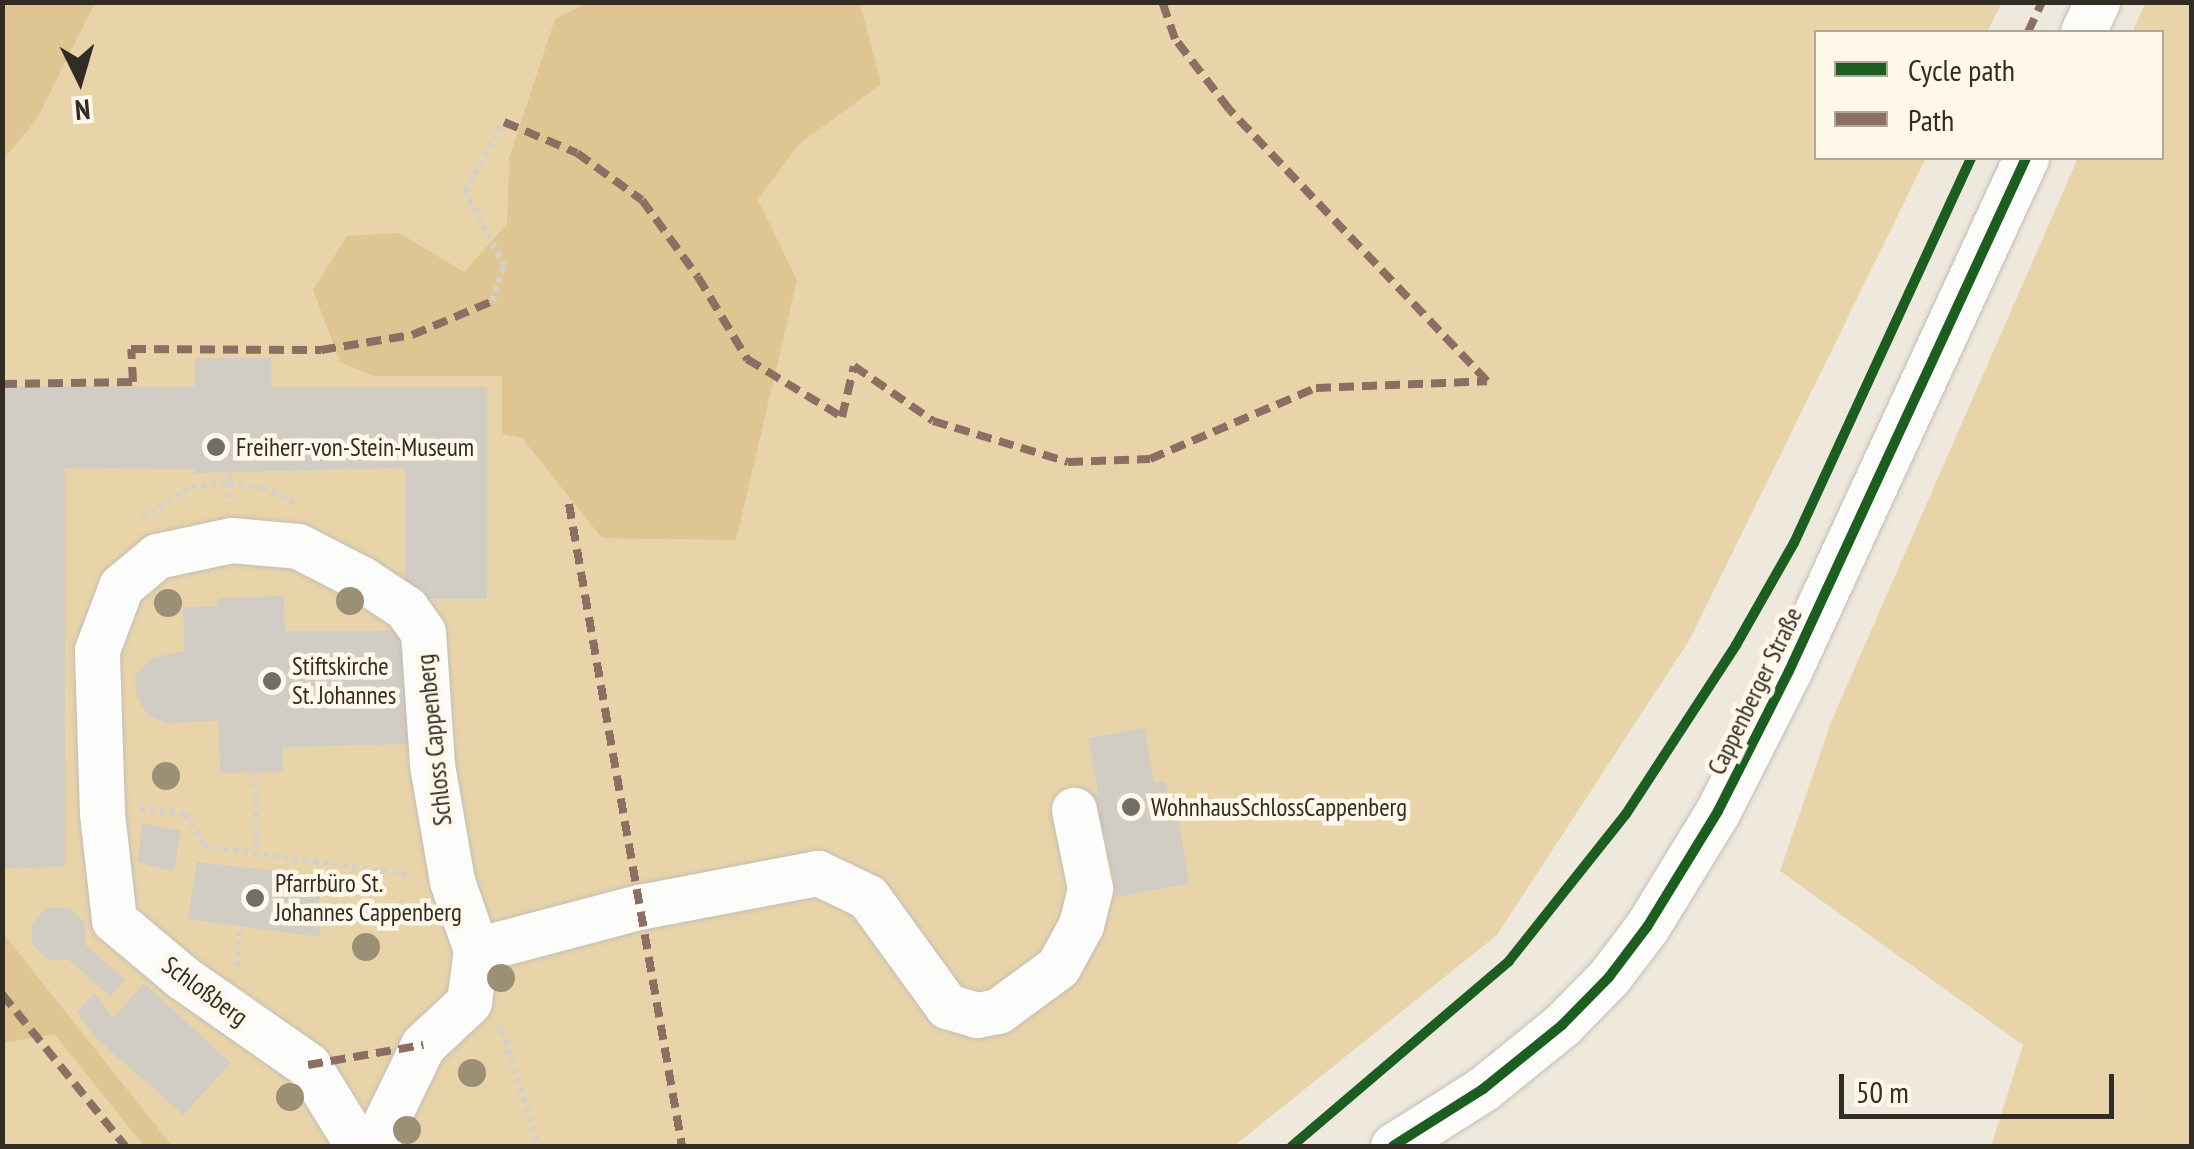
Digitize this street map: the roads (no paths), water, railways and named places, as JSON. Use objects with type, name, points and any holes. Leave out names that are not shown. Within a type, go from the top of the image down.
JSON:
[{"type":"street","points":[[2084,30],[2096,2]]},
{"type":"street","name":"Cappenberger Straße","points":[[1392,1146],[1483,1089],[1562,1025],[1609,977],[1648,927],[1718,811],[1789,672],[2025,160]]},
{"type":"street","name":"Schloss Cappenberg","points":[[102,814],[97,650],[121,586],[157,556],[211,543],[298,546],[362,579],[406,608],[423,632],[432,765],[452,881],[476,950],[469,1002],[423,1045],[374,1146]]},
{"type":"street","points":[[476,950],[639,907],[818,873],[868,898],[947,1006],[976,1015],[998,1011],[1058,967],[1081,925],[1090,888],[1074,810]]},
{"type":"street","name":"Schloßberg","points":[[102,814],[114,920],[182,976],[308,1065],[358,1146]]},
{"type":"place","name":"Freiherr-von-Stein-Museum","points":[[216,447]]},
{"type":"place","name":"Stiftskirche St. Johannes","points":[[272,681]]},
{"type":"place","name":"WohnhausSchlossCappenberg","points":[[1131,807]]},
{"type":"place","name":"Pfarrbüro St. Johannes Cappenberg","points":[[255,898]]}]
